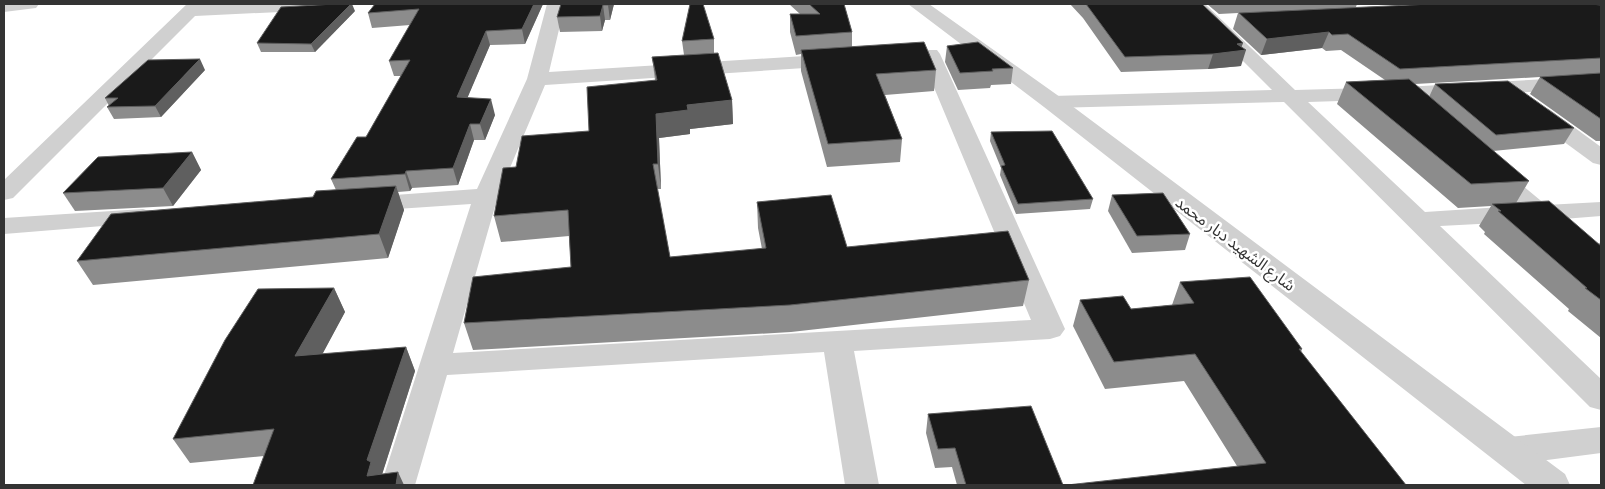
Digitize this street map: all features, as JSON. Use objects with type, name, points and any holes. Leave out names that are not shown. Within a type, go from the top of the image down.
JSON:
[{"type":"street","points":[[4,7],[30,4]]},
{"type":"street","points":[[4,193],[194,8],[344,4]]},
{"type":"street","points":[[398,485],[486,196],[537,79],[556,4]]},
{"type":"street","name":"شارع الشهيد دبار محمد","points":[[917,4],[945,53],[1052,102],[1552,485]]},
{"type":"street","points":[[1195,4],[1601,398]]},
{"type":"street","points":[[1572,4],[1601,21]]},
{"type":"street","points":[[1544,6],[1601,4]]},
{"type":"street","points":[[1213,22],[1232,21]]},
{"type":"street","points":[[434,365],[1050,330],[945,53]]},
{"type":"street","points":[[537,79],[852,59]]},
{"type":"street","points":[[1052,102],[1404,93],[1601,82]]},
{"type":"street","points":[[1504,87],[1601,158]]},
{"type":"street","points":[[1404,93],[1426,113]]},
{"type":"street","points":[[1479,159],[1601,265]]},
{"type":"street","points":[[4,170],[31,166]]},
{"type":"street","points":[[348,205],[486,196]]},
{"type":"street","points":[[1417,220],[1601,209]]},
{"type":"street","points":[[4,226],[161,216]]},
{"type":"street","points":[[836,341],[862,485]]},
{"type":"street","points":[[1509,451],[1601,440]]},
{"type":"building","points":[[351,4],[311,44],[257,43],[281,7]]},
{"type":"building","points":[[375,4],[534,4],[522,29],[486,31],[457,97],[491,99],[480,124],[470,124],[453,168],[406,171],[405,174],[331,179],[357,137],[366,137],[410,60],[389,61],[419,9],[368,13]]},
{"type":"building","points":[[561,4],[608,5],[603,5],[600,16],[557,17]]},
{"type":"building","points":[[690,4],[703,4],[714,39],[682,41]]},
{"type":"building","points":[[809,4],[844,4],[852,32],[796,36],[790,14],[820,14]]},
{"type":"building","points":[[1086,4],[1202,4],[1243,43],[1237,44],[1246,50],[1213,54],[1125,57]]},
{"type":"building","points":[[1431,4],[1601,5],[1601,58],[1400,69],[1348,34],[1332,35],[1329,32],[1267,39],[1239,13]]},
{"type":"building","points":[[924,42],[936,70],[876,74],[902,139],[828,144],[801,50]]},
{"type":"building","points":[[978,42],[1013,68],[960,73],[947,46]]},
{"type":"building","points":[[718,53],[732,100],[687,105],[688,110],[656,114],[658,164],[653,164],[670,257],[766,248],[757,202],[831,195],[847,247],[1008,231],[1029,280],[790,305],[464,323],[473,277],[571,267],[568,210],[494,216],[503,168],[516,167],[522,136],[589,131],[587,87],[657,80],[652,57]]},
{"type":"building","points":[[200,59],[155,106],[107,107],[118,98],[105,98],[148,60]]},
{"type":"building","points":[[1601,73],[1601,119],[1540,77]]},
{"type":"building","points":[[1409,79],[1529,181],[1471,184],[1346,82]]},
{"type":"building","points":[[1508,81],[1574,128],[1496,135],[1435,84]]},
{"type":"building","points":[[1052,131],[1093,199],[1018,204],[1001,166],[1005,165],[991,132]]},
{"type":"building","points":[[192,152],[163,188],[63,193],[98,157]]},
{"type":"building","points":[[396,186],[379,234],[77,261],[111,214],[313,197],[316,191]]},
{"type":"building","points":[[1163,193],[1190,234],[1137,236],[1112,195]]},
{"type":"building","points":[[1549,201],[1601,246],[1601,300],[1585,288],[1587,288],[1492,204]]},
{"type":"building","points":[[1250,277],[1302,349],[1299,349],[1406,485],[1067,485],[1266,463],[1195,354],[1114,362],[1080,300],[1123,296],[1131,309],[1194,303],[1180,282]]},
{"type":"building","points":[[334,288],[295,356],[406,347],[367,460],[371,462],[367,476],[398,472],[396,485],[253,485],[274,429],[173,439],[225,340],[258,289]]},
{"type":"building","points":[[1031,406],[1063,485],[966,485],[955,448],[938,449],[928,414]]}]
